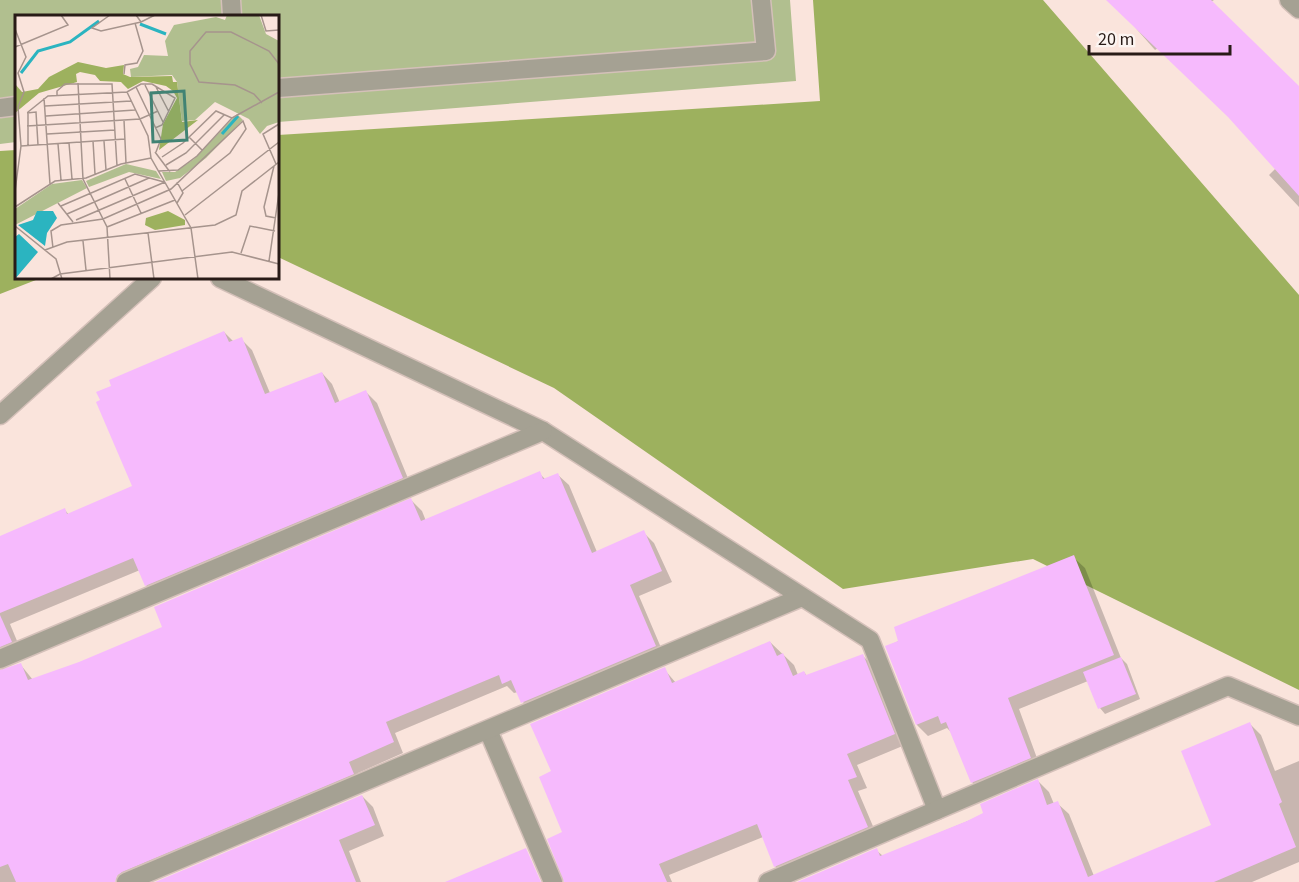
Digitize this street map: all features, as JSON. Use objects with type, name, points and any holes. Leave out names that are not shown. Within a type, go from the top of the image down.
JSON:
[{"type":"street","points":[[231,0],[232,15]]},
{"type":"street","points":[[279,88],[765,51],[761,0]]},
{"type":"street","points":[[1289,0],[1299,9]]},
{"type":"street","points":[[0,108],[15,106]]},
{"type":"street","points":[[0,415],[151,279]]},
{"type":"street","points":[[222,279],[543,431],[870,639],[937,810]]},
{"type":"street","points":[[0,659],[543,431]]},
{"type":"street","points":[[126,882],[802,597]]},
{"type":"street","points":[[768,882],[1228,686],[1299,716]]},
{"type":"street","points":[[488,729],[553,882]]},
{"type":"green space","points":[[0,0],[790,0],[796,81],[279,122],[279,15],[15,15],[15,142],[0,144]]},
{"type":"green space","points":[[813,0],[1043,0],[1299,295],[1299,690],[1033,559],[843,589],[554,388],[279,257],[279,135],[820,101]]},
{"type":"green space","points":[[15,150],[15,279],[38,279],[0,294],[0,151]]},
{"type":"building","points":[[1106,0],[1211,0],[1299,86],[1299,196],[1228,117]]},
{"type":"building","points":[[224,331],[229,342],[242,337],[265,394],[322,372],[335,403],[366,390],[403,478],[145,586],[133,558],[0,613],[0,536],[65,508],[67,514],[132,486],[96,402],[100,400],[96,392],[111,386],[109,380]]},
{"type":"building","points":[[540,471],[543,479],[558,473],[592,553],[644,530],[662,571],[630,585],[656,646],[521,703],[511,680],[502,684],[499,675],[386,722],[394,742],[349,762],[354,774],[122,872],[117,876],[115,882],[16,882],[8,864],[0,867],[0,670],[21,663],[28,680],[79,662],[162,627],[154,607],[411,498],[421,521]]},
{"type":"building","points":[[1074,555],[1114,655],[1008,698],[1031,758],[971,783],[946,722],[941,724],[938,716],[916,725],[885,646],[898,641],[894,627]]},
{"type":"building","points":[[0,615],[12,642],[0,647]]},
{"type":"building","points":[[770,641],[777,656],[783,653],[793,676],[804,671],[806,675],[863,654],[895,734],[847,754],[857,777],[848,780],[868,827],[774,867],[757,824],[659,864],[667,882],[564,882],[547,839],[562,832],[539,777],[551,771],[530,724],[665,667],[672,683]]},
{"type":"building","points":[[1121,657],[1136,694],[1098,709],[1083,672]]},
{"type":"building","points":[[1250,722],[1282,802],[1279,804],[1296,847],[1214,882],[797,882],[877,848],[880,856],[967,821],[983,813],[980,804],[1038,779],[1047,805],[1058,801],[1088,877],[1211,825],[1181,751]]},
{"type":"building","points":[[362,795],[375,825],[339,840],[356,882],[155,882]]},
{"type":"building","points":[[526,848],[541,882],[445,882]]}]
